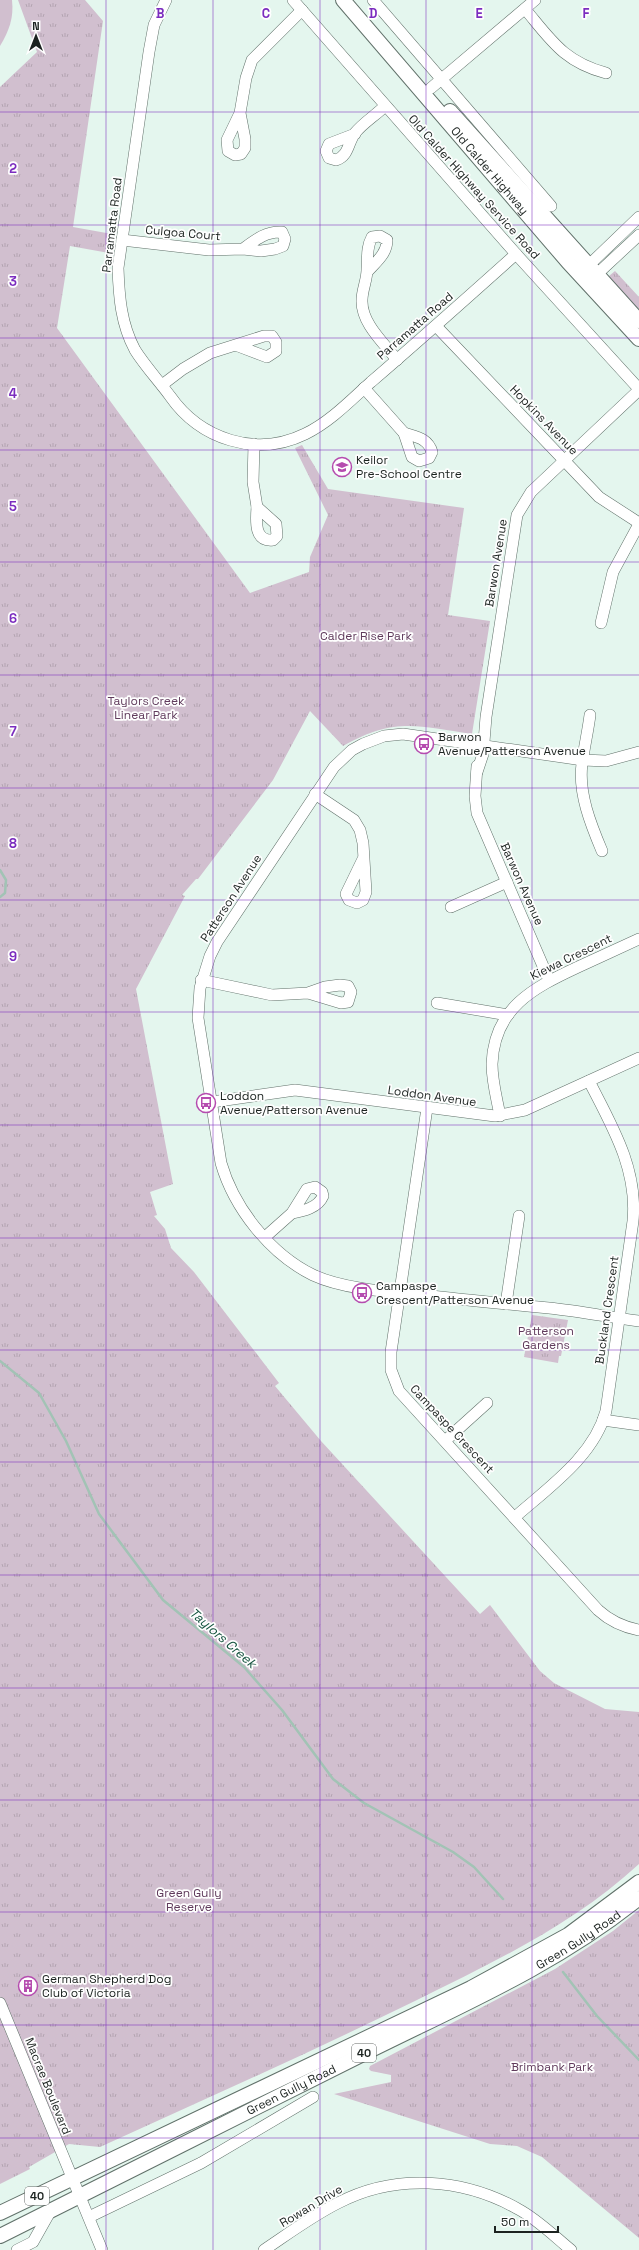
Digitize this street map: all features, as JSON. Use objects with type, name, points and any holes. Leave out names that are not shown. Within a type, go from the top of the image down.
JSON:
[{"type":"main road","name":"Old Calder Highway","points":[[343,0],[427,91],[589,273],[639,321]]},
{"type":"main road","name":"Old Calder Highway","points":[[354,0],[427,91]]},
{"type":"main road","name":"Old Calder Highway","points":[[589,273],[639,339]]},
{"type":"main road","name":"Green Gully Road","points":[[0,2213],[328,2058],[512,1967],[568,1936],[639,1882]]},
{"type":"main road","name":"Green Gully Road","points":[[0,2236],[512,1981],[590,1935],[639,1898]]},
{"type":"street","name":"Old Calder Highway Service Road","points":[[293,0],[516,254],[639,390]]},
{"type":"street","points":[[373,0],[551,206]]},
{"type":"street","points":[[427,91],[535,0]]},
{"type":"street","name":"Parramatta Road","points":[[163,2],[154,25],[149,52],[118,268],[119,296],[127,334],[136,351],[176,405],[203,428],[222,438],[254,444],[282,442],[305,434],[323,423],[397,360],[516,254]]},
{"type":"street","points":[[525,9],[562,52],[573,61],[606,73]]},
{"type":"street","points":[[240,113],[246,78],[252,60],[302,10]]},
{"type":"street","points":[[355,134],[385,106]]},
{"type":"street","points":[[589,273],[639,217]]},
{"type":"street","points":[[589,273],[639,235]]},
{"type":"street","name":"Culgoa Court","points":[[122,240],[209,250],[243,249]]},
{"type":"street","points":[[367,272],[363,283],[363,312],[371,327],[397,360]]},
{"type":"street","name":"Hopkins Avenue","points":[[436,326],[600,498],[639,524]]},
{"type":"street","points":[[162,386],[199,359],[210,353],[238,346]]},
{"type":"street","points":[[364,388],[404,433]]},
{"type":"street","name":"Barwon Avenue","points":[[549,980],[477,813],[475,796],[477,772],[515,521],[526,498],[564,460],[639,390]]},
{"type":"street","points":[[254,444],[253,482],[257,507]]},
{"type":"street","points":[[601,623],[617,563],[639,524]]},
{"type":"street","points":[[590,715],[583,760],[583,783],[588,810],[602,851]]},
{"type":"street","name":"Patterson Avenue","points":[[639,752],[606,761],[583,760],[403,734],[375,739],[352,750],[342,758],[315,794],[216,942],[201,980],[198,1018],[221,1163],[227,1182],[242,1208],[265,1237],[287,1258],[315,1276],[342,1284],[400,1293],[556,1309],[639,1321]]},
{"type":"street","points":[[315,794],[346,814],[358,825],[363,843],[363,859]]},
{"type":"street","points":[[451,907],[507,882]]},
{"type":"street","name":"Kiewa Crescent","points":[[500,1116],[494,1086],[492,1064],[496,1043],[508,1015],[529,992],[549,980],[639,939]]},
{"type":"street","points":[[201,980],[272,995],[308,993]]},
{"type":"street","points":[[437,1003],[508,1015]]},
{"type":"street","name":"Loddon Avenue","points":[[212,1102],[295,1090],[485,1116],[500,1116],[525,1110],[639,1058]]},
{"type":"street","name":"Buckland Crescent","points":[[515,1517],[575,1462],[591,1443],[604,1420],[633,1221],[633,1185],[628,1163],[618,1138],[589,1081]]},
{"type":"street","name":"Campaspe Crescent","points":[[427,1108],[392,1352],[393,1377],[399,1391],[446,1440],[603,1614],[617,1624],[639,1630]]},
{"type":"street","points":[[265,1237],[292,1213]]},
{"type":"street","points":[[506,1304],[519,1216]]},
{"type":"street","points":[[446,1440],[487,1403]]},
{"type":"street","points":[[604,1420],[639,1425]]},
{"type":"street","name":"Macrae Boulevard","points":[[0,2003],[81,2195],[102,2250]]},
{"type":"street","points":[[89,2216],[201,2163],[313,2097]]},
{"type":"street","name":"Rowan Drive","points":[[264,2250],[338,2203],[369,2190],[396,2184],[425,2182],[458,2185],[492,2196],[520,2209],[571,2250]]},
{"type":"street","points":[[17,2250],[33,2242],[52,2210]]},
{"type":"green space","points":[[0,0],[12,0],[12,13],[6,35],[0,46]]},
{"type":"green space","name":"Taylors Creek Linear Park","points":[[18,0],[85,0],[103,21],[73,227],[112,234],[109,253],[70,246],[57,328],[250,593],[309,572],[310,557],[328,515],[295,448],[302,445],[328,489],[464,508],[448,615],[490,621],[472,734],[436,728],[406,726],[392,727],[361,737],[343,746],[310,711],[273,780],[198,879],[196,879],[182,895],[185,896],[136,989],[173,1184],[150,1192],[157,1215],[154,1216],[165,1229],[171,1248],[194,1272],[279,1383],[275,1386],[321,1441],[480,1614],[490,1605],[540,1671],[554,1683],[605,1709],[639,1712],[639,1864],[588,1905],[561,1923],[505,1956],[378,2019],[100,2147],[69,2144],[29,2167],[30,2169],[0,2184],[0,87],[37,52]]},
{"type":"green space","points":[[615,271],[639,297],[639,314],[609,280],[609,276]]},
{"type":"green space","name":"Patterson Gardens","points":[[532,1315],[568,1320],[561,1356],[559,1356],[558,1363],[524,1357]]},
{"type":"green space","name":"Brimbank Park","points":[[639,1910],[639,2238],[542,2157],[517,2146],[490,2144],[334,2094],[391,2082],[391,2075],[371,2071],[369,2069],[370,2066],[555,1969],[613,1931]]},
{"type":"waterway","name":"Taylors Creek","points":[[0,870],[6,880],[5,893],[0,897]]},
{"type":"waterway","name":"Taylors Creek","points":[[0,1361],[39,1393],[66,1441],[99,1514],[163,1600],[244,1667],[282,1710],[333,1779],[364,1803],[453,1852],[474,1867],[503,1899]]},
{"type":"waterway","name":"Taylors Creek","points":[[563,1972],[597,2016],[639,2060]]},
{"type":"place","name":"Keilor Pre-School Centre","points":[[342,467]]},
{"type":"place","name":"Barwon Avenue/Patterson Avenue","points":[[424,744]]},
{"type":"place","name":"Loddon Avenue/Patterson Avenue","points":[[206,1103]]},
{"type":"place","name":"Campaspe Crescent/Patterson Avenue","points":[[362,1293]]},
{"type":"place","name":"German Shepherd Dog Club of Victoria","points":[[28,1986]]},
{"type":"park label","name":"Calder Rise Park","points":[[366,636]]},
{"type":"park label","name":"Green Gully Reserve","points":[[189,1900]]}]
